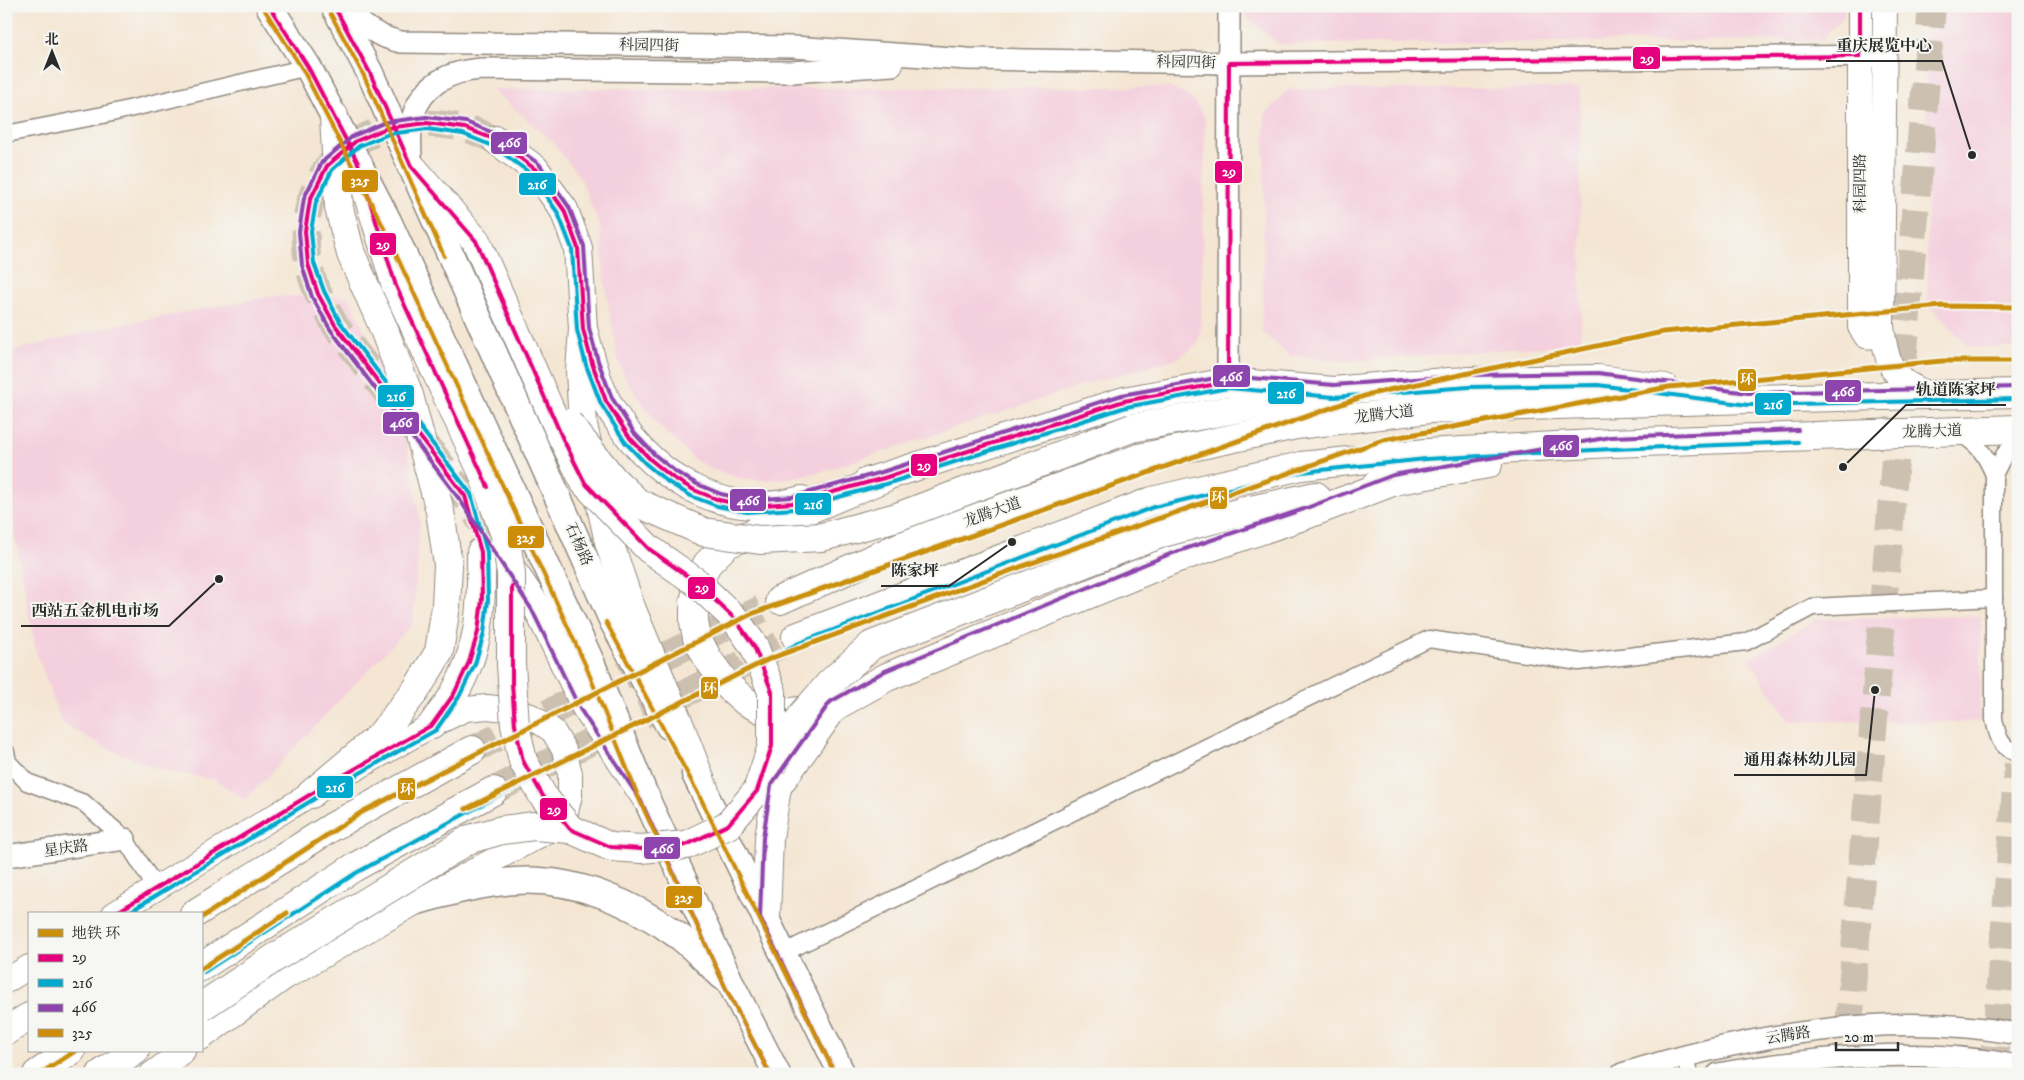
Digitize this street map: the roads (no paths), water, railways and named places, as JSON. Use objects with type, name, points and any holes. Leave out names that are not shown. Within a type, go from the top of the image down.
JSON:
[{"type":"highway","points":[[311,794],[380,736],[416,690],[440,652],[446,606],[448,565],[440,512],[410,395],[351,254],[340,208],[334,116]]},
{"type":"highway","points":[[496,140],[535,169],[564,210],[578,248],[583,329],[580,371],[583,425],[609,542],[630,606],[706,794]]},
{"type":"highway","points":[[358,163],[396,286],[481,469],[505,535],[511,573],[511,664],[515,725],[523,761],[543,796],[570,829]]},
{"type":"highway","points":[[411,166],[476,241],[562,437],[585,483],[649,549],[696,582],[735,619],[754,646],[772,692],[772,746],[757,791]]},
{"type":"highway","points":[[583,329],[592,363],[606,401],[630,438],[651,460],[672,477],[694,490],[719,500],[748,506],[772,506],[793,503],[884,478],[1124,401],[1228,382],[1334,391]]},
{"type":"highway","points":[[535,374],[573,430],[613,479],[638,503],[704,532],[760,540],[822,537],[897,517],[1132,428],[1334,391],[1469,381],[1598,379],[1748,399]]},
{"type":"highway","name":"龙腾大道","points":[[780,600],[910,542],[1139,458],[1296,425],[1429,409],[2018,393]]},
{"type":"highway","name":"龙腾大道","points":[[796,637],[1152,501],[1301,466],[1426,453],[1612,443],[2018,429]]},
{"type":"highway","points":[[202,1006],[276,957],[470,839],[502,830],[534,826],[570,829],[611,847],[641,849],[686,845],[728,825],[757,791],[803,714],[830,684],[872,645],[1163,533],[1242,512],[1395,481],[1612,443]]},
{"type":"highway","points":[[884,478],[728,544],[707,564],[699,582],[694,602],[694,622],[697,638],[708,659],[727,685],[745,701],[763,710],[784,713],[834,707],[887,677],[1172,560],[1306,515],[1395,481]]},
{"type":"highway","points":[[432,725],[454,694],[468,662],[478,632],[488,549],[537,606],[585,706],[646,798]]},
{"type":"highway","points":[[766,917],[769,838],[777,787],[834,707]]},
{"type":"highway","points":[[197,912],[332,828],[472,750]]},
{"type":"highway","points":[[202,966],[353,868],[493,791]]},
{"type":"highway","points":[[6,1032],[28,1018]]},
{"type":"highway","points":[[37,1074],[70,1052]]},
{"type":"highway","points":[[101,1074],[134,1052]]},
{"type":"main road","points":[[269,6],[308,68],[388,221],[591,662],[646,798],[732,986],[776,1074]]},
{"type":"main road","name":"石杨路","points":[[334,6],[370,73],[613,622],[706,794],[842,1074]]},
{"type":"main road","name":"科园四路","points":[[1860,6],[1860,327],[1866,336],[1872,337],[1879,334],[1882,326]]},
{"type":"main road","name":"科园四路","points":[[1885,6],[1882,326],[1884,348],[1898,377],[1910,387],[1933,395]]},
{"type":"main road","points":[[117,912],[311,794],[432,725],[466,709],[487,707],[507,709],[531,716],[553,731],[564,750],[570,774],[570,795],[566,812],[551,829],[418,901],[284,978],[202,1037]]},
{"type":"main road","points":[[418,901],[475,886],[515,881],[556,883],[591,891],[623,903],[681,938],[732,986]]},
{"type":"main road","points":[[6,981],[28,968]]},
{"type":"main road","points":[[152,1074],[182,1052]]},
{"type":"street","name":"科园四街","points":[[342,6],[372,31],[384,38],[401,42],[793,47],[967,59],[1229,62],[1885,56]]},
{"type":"street","points":[[1228,382],[1229,6]]},
{"type":"street","name":"科园四街","points":[[411,166],[413,116],[421,98],[432,85],[462,70],[791,72],[967,59]]},
{"type":"street","points":[[6,134],[103,115],[308,68]]},
{"type":"street","points":[[1954,430],[1974,442],[1980,448],[1986,455],[1994,475],[1994,719],[1998,739],[2010,751],[2018,754]]},
{"type":"street","points":[[1994,475],[2004,455],[2018,439]]},
{"type":"street","points":[[782,953],[1430,639],[1579,662],[1746,642],[1812,607],[1994,598]]},
{"type":"street","points":[[6,752],[8,762],[27,782],[84,803],[126,839],[156,888]]},
{"type":"street","name":"星庆路","points":[[6,856],[126,839]]},
{"type":"street","name":"云腾路","points":[[1622,1074],[1687,1065],[1760,1040],[1814,1031],[1894,1025],[1957,1027],[2018,1034]]},
{"type":"street","name":"云腾路","points":[[1718,1074],[1814,1060],[1897,1054],[1955,1057],[2018,1066]]},
{"type":"tunnel","points":[[1845,1074],[1932,6]]},
{"type":"tunnel","points":[[496,140],[468,129],[430,124],[398,126],[369,135],[345,150],[325,171],[312,196],[306,227],[308,262],[312,279],[335,325],[465,496],[496,546]]},
{"type":"tunnel","points":[[472,750],[780,600]]},
{"type":"tunnel","points":[[493,791],[796,637]]},
{"type":"tunnel","points":[[1993,1074],[2018,764]]},
{"type":"metro line","name":"环","points":[[202,917],[362,812],[751,614],[1370,394],[1663,332],[1942,306],[2018,307]]},
{"type":"metro line","name":"环","points":[[466,809],[769,659],[1023,566],[1383,440],[1669,387],[1942,361],[2018,361]]},
{"type":"metro line","name":"环","points":[[202,968],[287,913]]},
{"type":"metro line","name":"环","points":[[40,1074],[73,1052]]},
{"type":"place","name":"重庆展览中心","points":[[1972,155]]},
{"type":"place","name":"轨道陈家坪","points":[[1843,467]]},
{"type":"place","name":"陈家坪","points":[[1012,542]]},
{"type":"place","name":"西站五金机电市场","points":[[219,579]]},
{"type":"place","name":"通用森林幼儿园","points":[[1875,690]]}]
